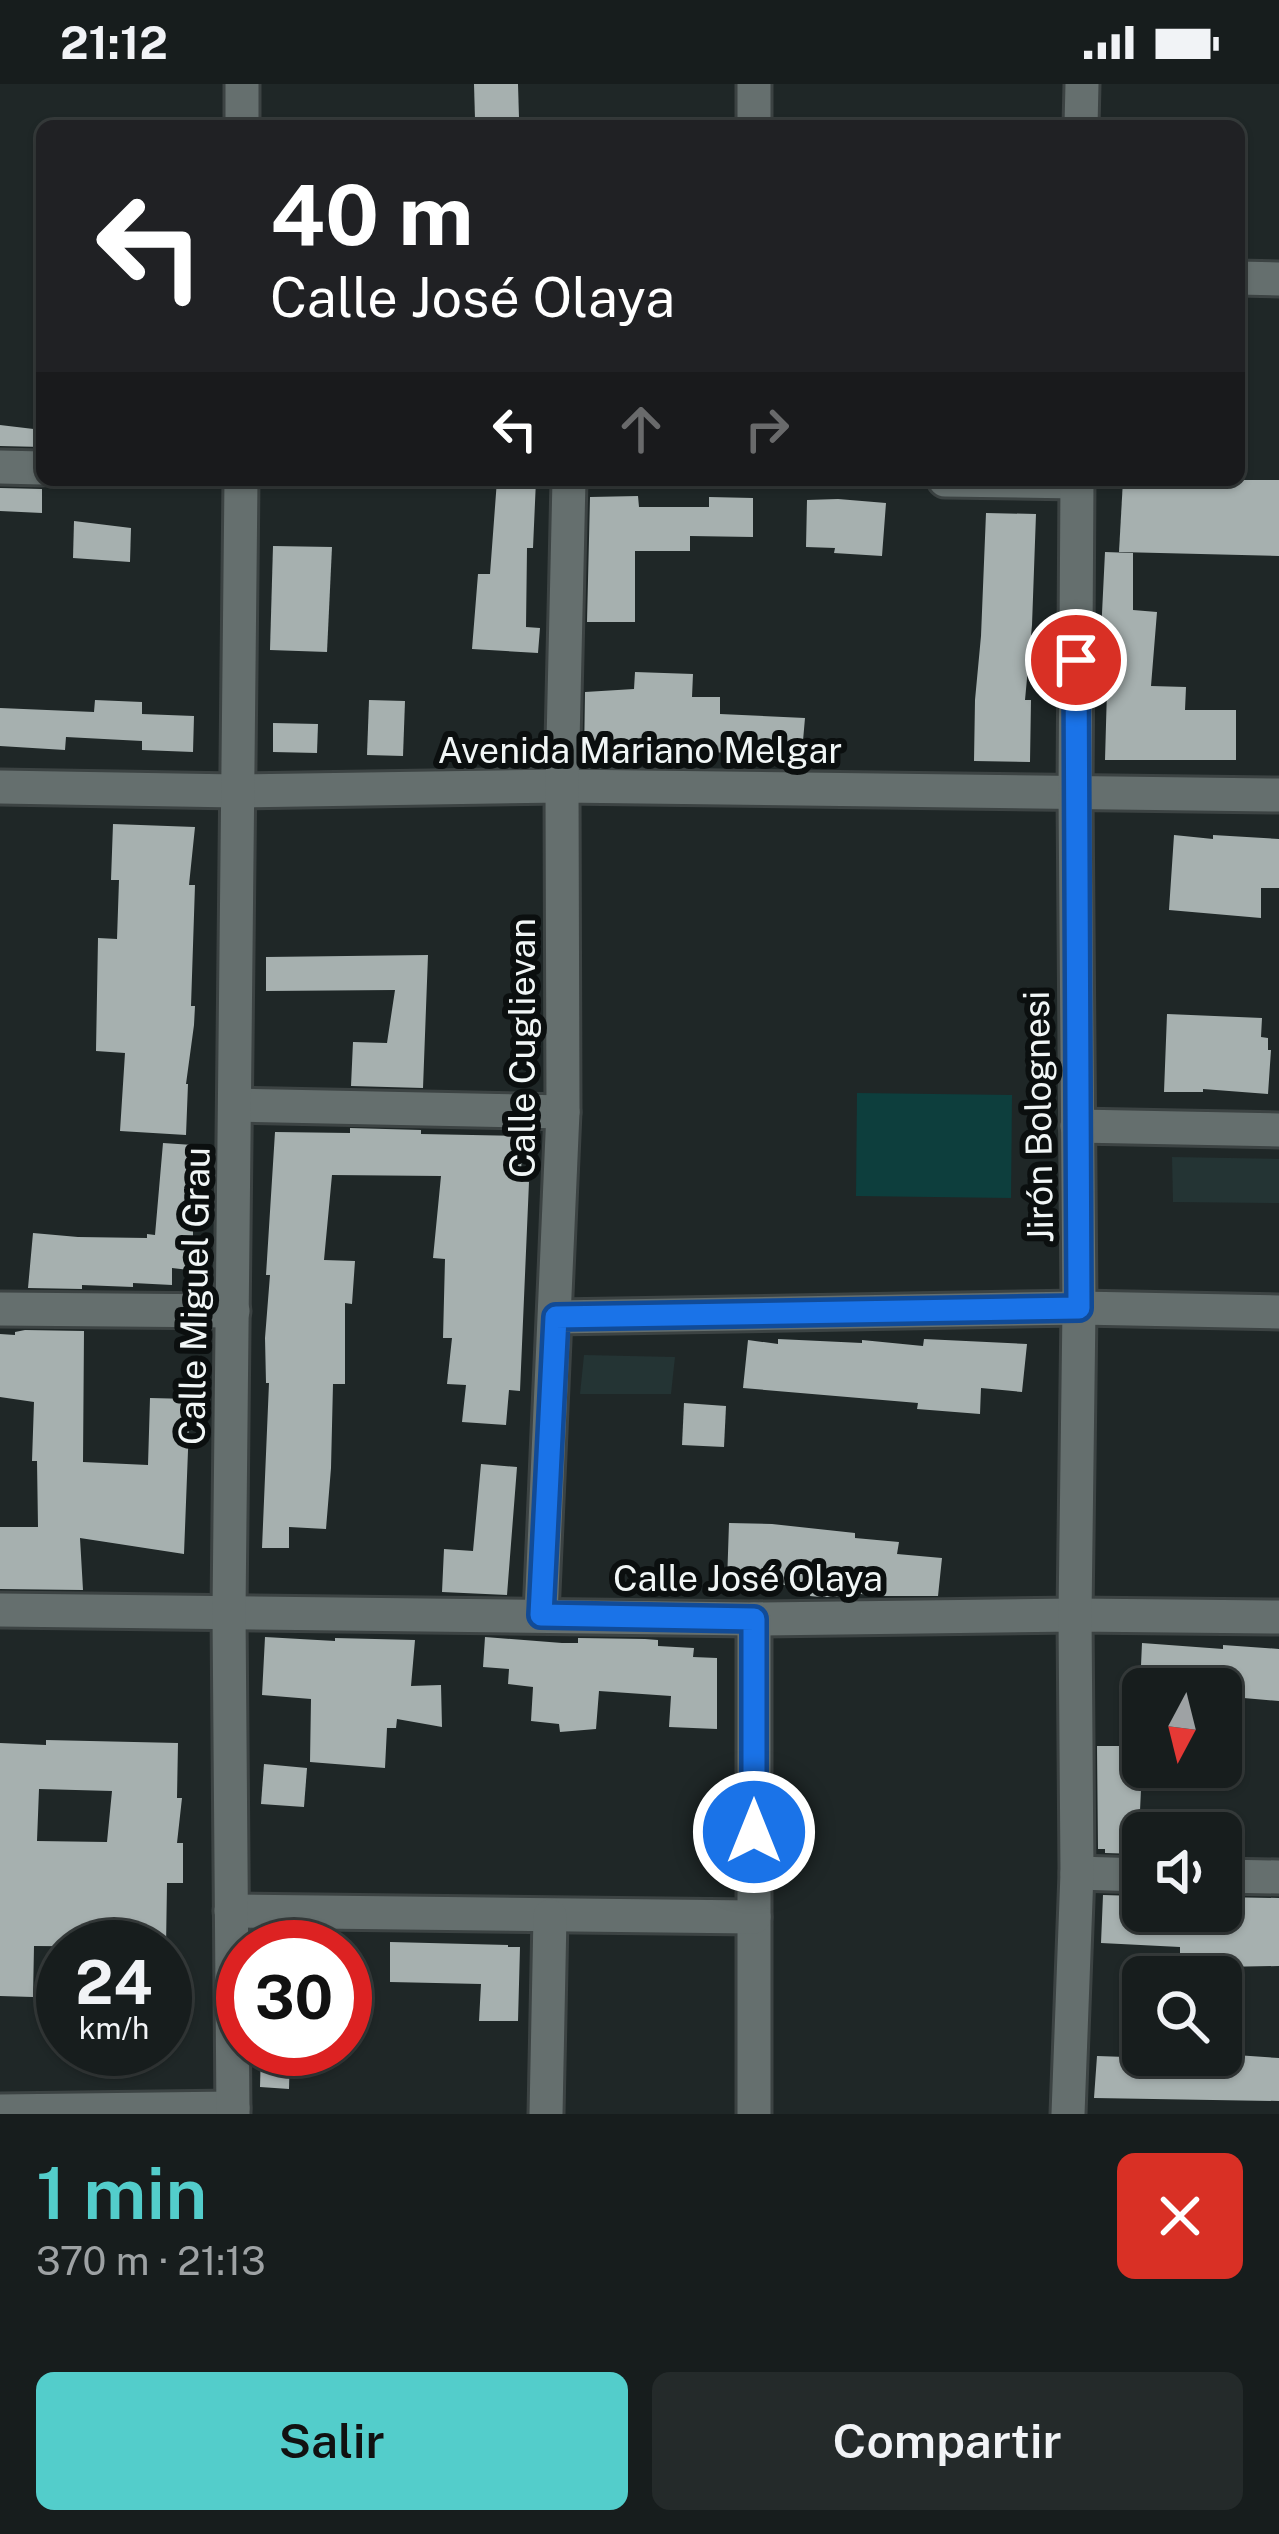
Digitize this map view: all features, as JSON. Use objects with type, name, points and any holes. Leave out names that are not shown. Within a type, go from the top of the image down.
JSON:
[{"type":"street","points":[[242,84],[242,120]]},
{"type":"street","points":[[754,84],[754,120]]},
{"type":"street","points":[[1081,120],[1082,84]]},
{"type":"street","points":[[1245,278],[1279,279]]},
{"type":"street","points":[[0,467],[36,468]]},
{"type":"street","name":"Calle Miguel Grau","points":[[233,2111],[229,1612],[241,486]]},
{"type":"street","name":"Calle Cuglievan","points":[[541,1615],[563,1112],[562,786],[569,486]]},
{"type":"street","name":"Jirón Bolognesi","points":[[1068,2114],[1077,1874],[1077,486]]},
{"type":"street","name":"Avenida Mariano Melgar","points":[[0,787],[237,791],[562,786],[1279,796]]},
{"type":"street","points":[[236,1105],[563,1112]]},
{"type":"street","points":[[1077,1126],[1279,1130]]},
{"type":"street","points":[[556,1317],[1079,1308],[1279,1312]]},
{"type":"street","points":[[0,1309],[233,1310]]},
{"type":"street","name":"Calle José Olaya","points":[[0,1610],[754,1619],[1279,1617]]},
{"type":"street","points":[[754,1619],[754,2114]]},
{"type":"street","points":[[1077,1874],[1122,1875]]},
{"type":"street","points":[[1242,1876],[1279,1877]]},
{"type":"street","points":[[231,1911],[754,1917]]},
{"type":"street","points":[[546,2114],[550,1916]]},
{"type":"street","points":[[0,2110],[233,2111]]},
{"type":"shaded area","points":[[857,1093],[1012,1095],[1011,1198],[856,1196]]},
{"type":"shaded area","points":[[1172,1157],[1279,1159],[1279,1203],[1173,1202]]},
{"type":"shaded area","points":[[584,1355],[675,1357],[671,1394],[580,1394]]},
{"type":"building","points":[[474,84],[518,84],[519,118],[475,119]]},
{"type":"building","points":[[0,425],[36,429],[36,447],[0,446]]},
{"type":"building","points":[[1245,480],[1279,480],[1279,556],[1119,552],[1123,486],[1245,486]]},
{"type":"building","points":[[497,486],[536,486],[533,548],[527,548],[526,627],[540,628],[538,653],[472,649],[478,574],[490,574]]},
{"type":"building","points":[[0,488],[42,489],[42,513],[0,511]]},
{"type":"building","points":[[638,496],[639,507],[709,507],[709,497],[753,498],[753,537],[690,536],[690,551],[635,551],[635,622],[587,622],[590,497]]},
{"type":"building","points":[[807,500],[886,503],[882,556],[806,547]]},
{"type":"building","points":[[986,513],[1036,514],[1025,700],[1031,700],[1030,762],[974,761]]},
{"type":"building","points":[[74,521],[131,528],[130,562],[73,558]]},
{"type":"building","points":[[273,546],[332,547],[327,652],[270,650]]},
{"type":"building","points":[[1105,552],[1133,553],[1133,610],[1157,612],[1151,686],[1186,687],[1185,710],[1236,710],[1236,760],[1105,760],[1108,654],[1100,654]]},
{"type":"building","points":[[635,672],[693,674],[692,697],[720,697],[720,714],[805,718],[802,752],[632,753],[633,763],[584,758],[585,692],[634,689]]},
{"type":"building","points":[[95,700],[142,702],[142,714],[194,716],[193,752],[142,750],[142,741],[66,737],[65,750],[0,746],[0,708],[94,712]]},
{"type":"building","points":[[369,700],[405,701],[403,756],[367,755]]},
{"type":"building","points":[[273,723],[318,724],[317,753],[273,752]]},
{"type":"building","points":[[113,824],[195,827],[189,885],[195,885],[191,1006],[195,1006],[186,1135],[120,1131],[125,1053],[96,1051],[98,938],[117,939],[119,880],[111,880]]},
{"type":"building","points":[[1174,835],[1279,839],[1279,888],[1261,888],[1261,918],[1169,910]]},
{"type":"building","points":[[428,955],[423,1088],[351,1086],[353,1042],[387,1043],[395,990],[266,991],[266,957]]},
{"type":"building","points":[[1167,1014],[1262,1018],[1261,1037],[1268,1038],[1271,1050],[1268,1094],[1203,1089],[1164,1092]]},
{"type":"building","points":[[350,1128],[522,1136],[521,1181],[529,1182],[520,1391],[509,1390],[506,1425],[462,1422],[466,1385],[447,1384],[452,1338],[443,1338],[445,1259],[433,1258],[441,1176],[332,1175],[324,1260],[355,1261],[352,1304],[345,1303],[345,1384],[333,1384],[326,1529],[289,1527],[289,1548],[262,1548],[269,1383],[265,1338],[270,1275],[266,1275],[275,1132],[350,1133]]},
{"type":"building","points":[[163,1143],[193,1145],[189,1270],[172,1268],[172,1285],[28,1288],[33,1233],[155,1235]]},
{"type":"building","points":[[84,1331],[83,1462],[148,1465],[150,1398],[190,1399],[184,1554],[80,1538],[83,1590],[0,1589],[0,1527],[38,1527],[37,1461],[32,1461],[34,1402],[0,1397],[0,1334]]},
{"type":"building","points":[[778,1339],[923,1346],[924,1339],[1027,1344],[1022,1392],[981,1388],[980,1414],[917,1409],[918,1403],[743,1388],[748,1340],[778,1344]]},
{"type":"building","points":[[684,1403],[726,1406],[724,1447],[682,1445]]},
{"type":"building","points":[[481,1464],[517,1467],[507,1595],[442,1592],[444,1549],[473,1551]]},
{"type":"building","points":[[729,1523],[855,1533],[855,1538],[899,1542],[897,1554],[942,1558],[938,1596],[850,1593],[849,1597],[820,1597],[810,1596],[811,1586],[727,1583]]},
{"type":"building","points":[[265,1637],[415,1640],[411,1686],[441,1685],[442,1727],[397,1719],[396,1728],[387,1728],[385,1768],[310,1762],[311,1699],[262,1695]]},
{"type":"building","points":[[485,1637],[562,1643],[578,1643],[578,1638],[645,1639],[658,1640],[658,1646],[694,1648],[693,1657],[717,1658],[717,1729],[669,1727],[671,1696],[599,1691],[596,1729],[560,1732],[559,1724],[531,1721],[533,1687],[508,1684],[509,1669],[483,1667]]},
{"type":"building","points":[[1142,1643],[1279,1649],[1279,1701],[1242,1698],[1242,1668],[1141,1668]]},
{"type":"building","points":[[0,1743],[178,1743],[177,1798],[182,1798],[177,1843],[183,1843],[183,1883],[167,1883],[166,1920],[36,1920],[33,1997],[0,1996]],"holes":[[[39,1789],[112,1791],[107,1842],[37,1841]]]},
{"type":"building","points":[[1097,1746],[1122,1746],[1122,1788],[1141,1788],[1140,1812],[1122,1812],[1122,1854],[1098,1849]]},
{"type":"building","points":[[264,1764],[307,1768],[304,1807],[261,1804]]},
{"type":"building","points":[[1103,1895],[1122,1896],[1122,1932],[1242,1932],[1242,1897],[1279,1898],[1279,1966],[1242,1967],[1242,1956],[1180,1956],[1180,1947],[1101,1943]]},
{"type":"building","points":[[390,1942],[520,1947],[518,2021],[479,2021],[481,1984],[390,1982]]},
{"type":"building","points":[[1242,2055],[1279,2058],[1279,2101],[1094,2098],[1097,2056],[1122,2057],[1122,2076],[1242,2076]]},
{"type":"building","points":[[260,2076],[289,2076],[289,2089],[260,2087]]},
{"type":"route","points":[[754,1832],[754,1619],[541,1615],[556,1317],[1079,1308],[1076,660]]}]
